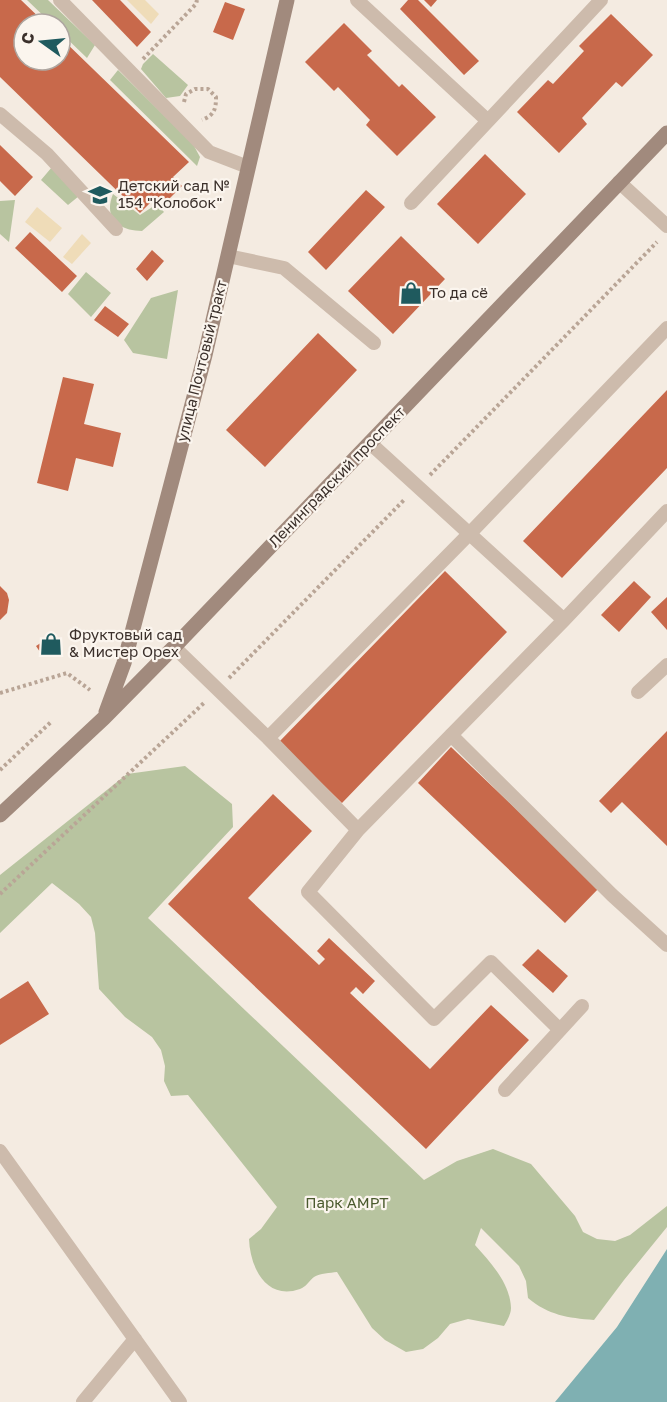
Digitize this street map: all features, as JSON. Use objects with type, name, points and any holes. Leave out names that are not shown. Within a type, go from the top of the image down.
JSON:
[{"type":"main road","name":"улица Почтовый тракт","points":[[104,718],[130,640],[205,355],[287,0]]},
{"type":"main road","name":"Ленинградский проспект","points":[[0,815],[104,718],[174,647],[667,133]]},
{"type":"lane","points":[[60,0],[209,152],[248,167]]},
{"type":"lane","points":[[357,0],[488,121]]},
{"type":"lane","points":[[411,203],[601,0]]},
{"type":"lane","points":[[0,114],[47,154],[116,229]]},
{"type":"lane","points":[[619,182],[667,226]]},
{"type":"lane","points":[[228,256],[284,268],[374,343]]},
{"type":"lane","points":[[268,738],[470,534],[667,328]]},
{"type":"lane","points":[[370,443],[564,620]]},
{"type":"lane","points":[[560,1030],[491,962],[434,1019],[308,892],[358,830],[564,620],[667,511]]},
{"type":"lane","points":[[174,647],[358,830]]},
{"type":"lane","points":[[638,692],[667,665]]},
{"type":"lane","points":[[451,735],[667,945]]},
{"type":"lane","points":[[505,1090],[582,1006]]},
{"type":"lane","points":[[0,1151],[180,1402]]},
{"type":"lane","points":[[83,1402],[135,1339]]},
{"type":"path","points":[[130,71],[197,0]]},
{"type":"path","points":[[169,111],[184,105],[186,94],[195,89],[208,89],[216,97],[216,108],[211,117],[201,121]]},
{"type":"path","points":[[0,894],[218,689],[659,241]]},
{"type":"path","points":[[0,693],[68,673],[90,690]]},
{"type":"path","points":[[0,770],[52,721]]},
{"type":"green space","points":[[27,0],[48,0],[61,12],[40,12]]},
{"type":"green space","points":[[72,23],[95,45],[87,58],[72,44]]},
{"type":"green space","points":[[153,54],[188,85],[180,96],[166,98],[141,69]]},
{"type":"green space","points":[[118,70],[193,144],[200,157],[197,166],[110,80]]},
{"type":"green space","points":[[52,167],[79,196],[68,205],[41,180]]},
{"type":"green space","points":[[113,194],[140,215],[157,204],[164,212],[142,231],[126,229],[115,222],[112,216],[110,202]]},
{"type":"green space","points":[[15,200],[9,242],[0,234],[0,201]]},
{"type":"green space","points":[[86,272],[111,293],[91,317],[68,294]]},
{"type":"green space","points":[[178,290],[167,359],[133,353],[124,340],[151,298]]},
{"type":"green space","name":"Парк АМРТ","points":[[185,766],[232,804],[233,827],[148,918],[424,1180],[457,1161],[493,1149],[531,1164],[575,1216],[583,1232],[597,1239],[615,1241],[630,1235],[667,1206],[667,1227],[594,1320],[559,1315],[528,1298],[526,1281],[519,1266],[481,1228],[475,1245],[499,1274],[507,1290],[511,1308],[508,1320],[504,1326],[468,1319],[450,1324],[438,1338],[423,1349],[406,1352],[385,1340],[372,1328],[337,1272],[316,1276],[302,1288],[288,1291],[269,1286],[257,1270],[249,1239],[261,1229],[277,1207],[188,1095],[171,1096],[164,1081],[165,1066],[161,1050],[152,1037],[125,1017],[99,989],[95,933],[91,917],[79,904],[52,883],[0,933],[0,875],[127,774]]},
{"type":"sand","points":[[127,0],[145,0],[159,14],[151,24]]},
{"type":"sand","points":[[37,207],[62,228],[50,242],[25,222]]},
{"type":"sand","points":[[82,234],[91,243],[72,264],[63,257]]},
{"type":"water","points":[[667,1249],[667,1402],[555,1402],[617,1327]]},
{"type":"building","points":[[0,0],[21,0],[34,12],[12,12],[12,72],[72,72],[72,49],[189,162],[173,177],[182,186],[165,203],[157,196],[140,213],[0,77]]},
{"type":"building","points":[[92,0],[120,0],[151,32],[137,47]]},
{"type":"building","points":[[408,0],[418,0],[479,61],[464,75],[400,9]]},
{"type":"building","points":[[424,0],[437,0],[431,7]]},
{"type":"building","points":[[225,2],[245,9],[233,40],[213,32]]},
{"type":"building","points":[[611,14],[653,55],[622,87],[616,82],[582,118],[587,124],[559,153],[517,112],[548,80],[553,84],[584,51],[579,46]]},
{"type":"building","points":[[344,23],[372,51],[367,55],[399,87],[402,84],[436,117],[397,156],[366,125],[370,120],[338,87],[334,91],[305,62]]},
{"type":"building","points":[[0,145],[33,177],[15,196],[0,181]]},
{"type":"building","points":[[485,154],[526,194],[478,244],[437,204]]},
{"type":"building","points":[[366,190],[385,207],[326,270],[308,252]]},
{"type":"building","points":[[30,232],[77,276],[62,292],[15,248]]},
{"type":"building","points":[[401,236],[445,279],[393,334],[348,291]]},
{"type":"building","points":[[152,250],[164,261],[147,281],[136,269]]},
{"type":"building","points":[[105,306],[129,324],[118,337],[94,320]]},
{"type":"building","points":[[318,333],[357,370],[265,467],[226,430]]},
{"type":"building","points":[[63,377],[94,384],[84,424],[121,433],[113,467],[76,458],[68,491],[37,483]]},
{"type":"building","points":[[667,390],[667,468],[562,578],[523,541]]},
{"type":"building","points":[[445,571],[507,632],[342,803],[279,742]]},
{"type":"building","points":[[634,581],[651,597],[619,632],[601,615]]},
{"type":"building","points":[[0,586],[7,593],[9,600],[7,613],[0,620]]},
{"type":"building","points":[[667,597],[667,630],[651,612]]},
{"type":"building","points":[[53,635],[58,645],[42,655],[36,646]]},
{"type":"building","points":[[667,731],[667,846],[622,802],[611,813],[599,801]]},
{"type":"building","points":[[451,747],[599,888],[565,923],[418,783]]},
{"type":"building","points":[[273,794],[312,831],[248,898],[319,965],[325,959],[317,951],[329,938],[375,981],[363,994],[356,987],[350,993],[430,1069],[491,1005],[529,1040],[426,1149],[168,904]]},
{"type":"building","points":[[538,949],[568,976],[553,993],[522,965]]},
{"type":"building","points":[[28,981],[49,1014],[0,1045],[0,999]]},
{"type":"place","name":"Детский сад № 154 \"Колобок\"","points":[[100,195]]},
{"type":"place","name":"То да сё","points":[[411,293]]},
{"type":"place","name":"Фруктовый сад & Мистер Орех","points":[[51,644]]}]
